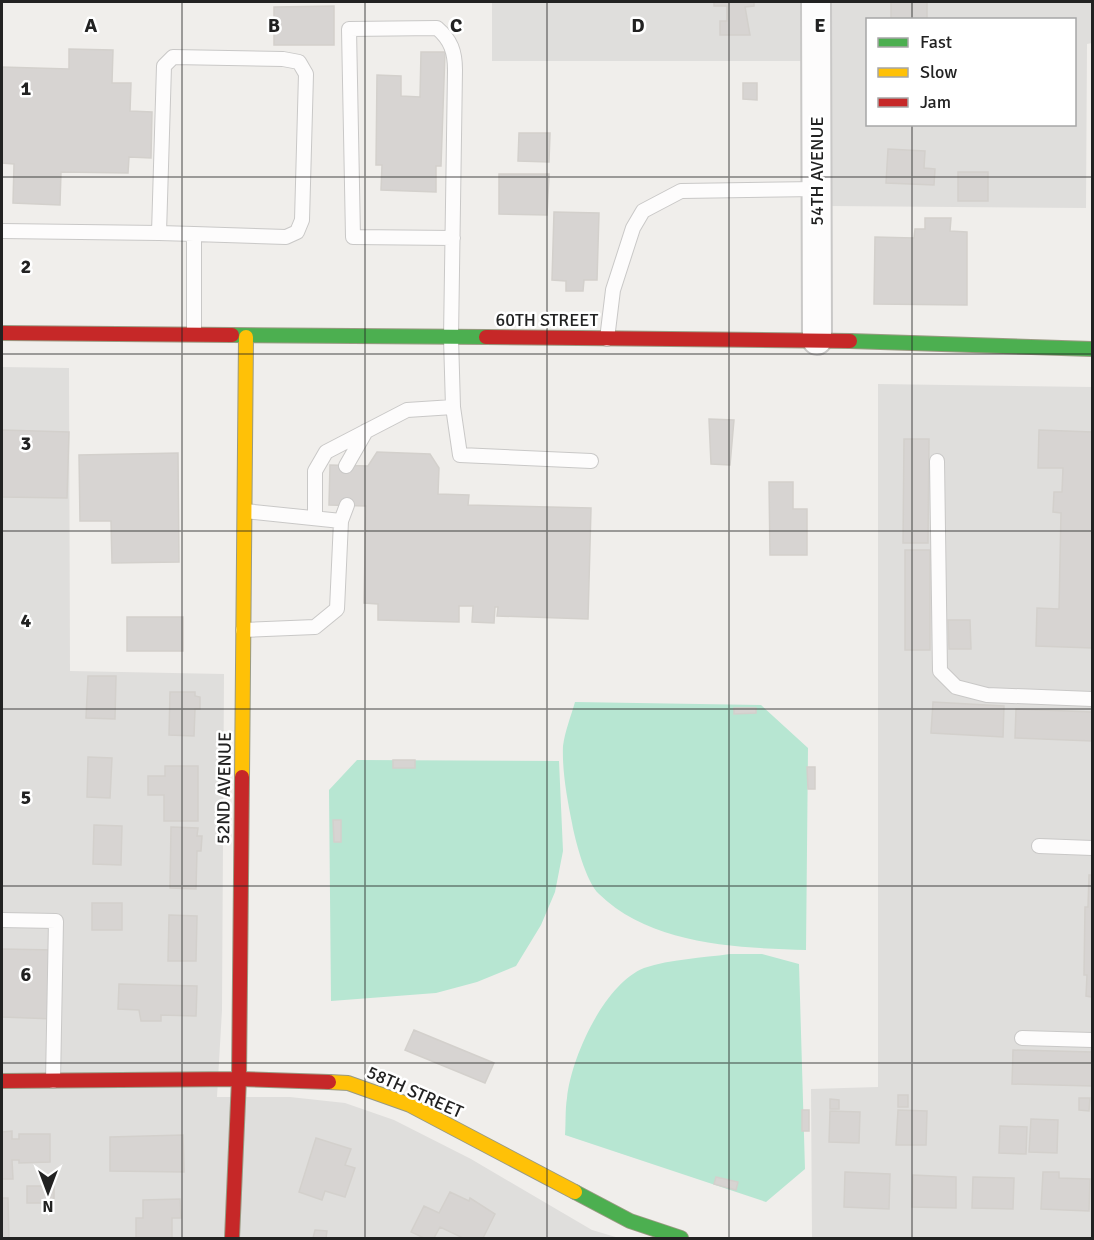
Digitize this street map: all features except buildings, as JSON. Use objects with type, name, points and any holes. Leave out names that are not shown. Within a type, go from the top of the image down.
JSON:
[{"type":"street","name":"54TH AVENUE","points":[[816,2],[817,340]]},
{"type":"street","name":"60TH STREET","points":[[2,333],[246,337],[817,340],[1092,350]]},
{"type":"street","name":"52ND AVENUE","points":[[232,1239],[239,1079],[246,337]]},
{"type":"street","name":"58TH STREET","points":[[2,1082],[239,1079],[348,1083],[410,1105],[627,1230],[681,1239]]},
{"type":"lane","points":[[453,238],[353,237],[349,29],[436,28],[447,37],[455,54],[453,238],[451,338],[453,407],[460,454],[591,461]]},
{"type":"lane","points":[[2,231],[286,237],[297,232],[302,220],[306,74],[299,62],[283,59],[173,57],[164,66],[159,233]]},
{"type":"lane","points":[[607,339],[613,290],[633,228],[643,212],[681,191],[817,189]]},
{"type":"lane","points":[[194,234],[194,336]]},
{"type":"lane","points":[[315,518],[315,471],[326,452],[367,429],[407,411],[453,407]]},
{"type":"lane","points":[[346,466],[367,429]]},
{"type":"lane","points":[[937,461],[940,671],[956,687],[987,695],[1092,699]]},
{"type":"lane","points":[[243,630],[315,627],[337,609],[341,521],[347,506]]},
{"type":"lane","points":[[244,511],[341,521]]},
{"type":"lane","points":[[1039,846],[1092,848]]},
{"type":"lane","points":[[2,920],[56,921],[53,1081]]},
{"type":"lane","points":[[1022,1038],[1092,1040]]},
{"type":"shaded area","points":[[492,2],[1092,2],[1092,43],[1087,44],[1086,208],[830,206],[829,61],[492,61]]},
{"type":"shaded area","points":[[2,367],[69,368],[70,671],[224,674],[222,1010],[217,1097],[290,1097],[345,1103],[394,1120],[471,1159],[592,1230],[619,1238],[2,1238]]},
{"type":"shaded area","points":[[878,384],[1092,387],[1092,1238],[812,1238],[811,1089],[878,1087]]},
{"type":"green space","points":[[575,702],[761,705],[808,748],[806,950],[724,945],[669,934],[620,911],[599,894],[590,880],[578,850],[565,784],[563,746]]},
{"type":"green space","points":[[357,760],[559,761],[563,851],[555,892],[541,925],[516,966],[477,982],[436,993],[331,1001],[329,790]]},
{"type":"green space","points":[[730,954],[762,954],[799,964],[805,1169],[766,1202],[565,1135],[567,1098],[575,1063],[592,1024],[616,989],[629,977],[644,968]]},
{"type":"traffic: fast","points":[[232,335],[486,337]]},
{"type":"traffic: fast","points":[[850,341],[1092,349]]},
{"type":"traffic: fast","points":[[575,1192],[630,1221],[681,1238]]},
{"type":"traffic: slow","points":[[242,777],[246,337]]},
{"type":"traffic: slow","points":[[329,1082],[348,1083],[410,1105],[575,1192]]},
{"type":"traffic: jam","points":[[2,333],[232,335]]},
{"type":"traffic: jam","points":[[486,337],[850,341]]},
{"type":"traffic: jam","points":[[232,1238],[239,1079],[242,777]]},
{"type":"traffic: jam","points":[[2,1081],[239,1079],[329,1082]]}]
